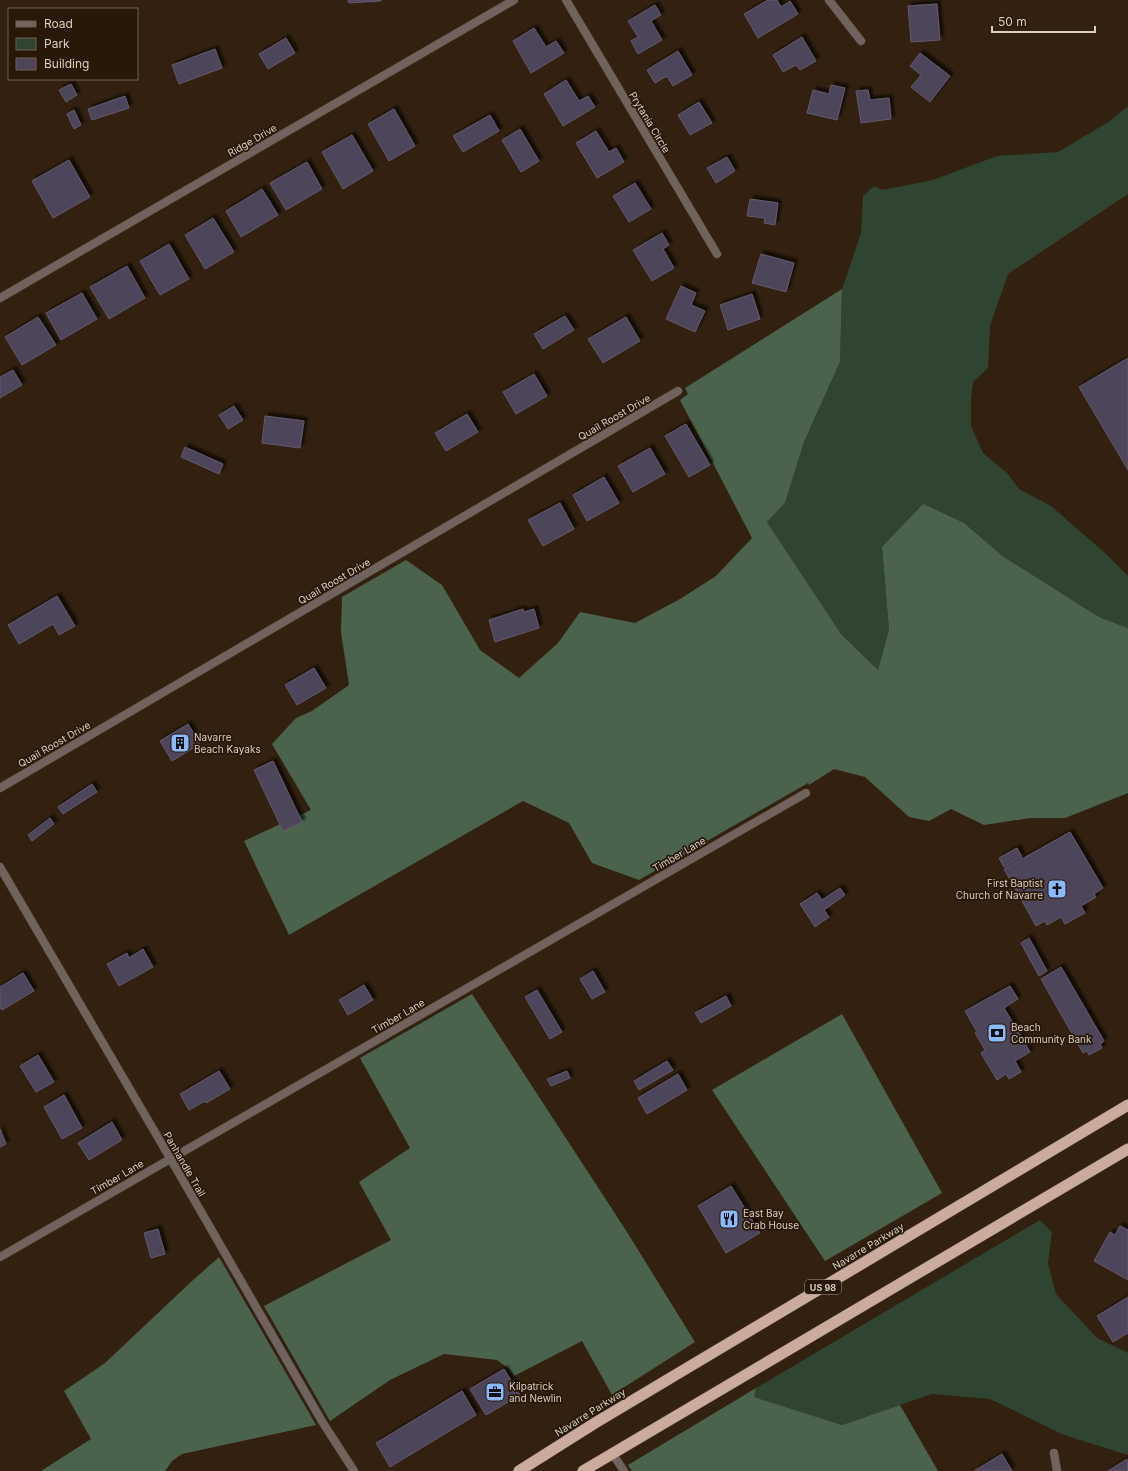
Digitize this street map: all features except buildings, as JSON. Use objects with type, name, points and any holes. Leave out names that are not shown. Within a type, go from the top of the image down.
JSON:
[{"type":"highway","name":"Navarre Parkway","points":[[519,1471],[608,1415],[1128,1105]]},
{"type":"highway","points":[[583,1471],[1128,1149]]},
{"type":"street","name":"Ridge Drive","points":[[0,298],[514,0]]},
{"type":"street","name":"Prytania Circle","points":[[566,0],[717,254]]},
{"type":"street","points":[[829,0],[861,41]]},
{"type":"street","name":"Quail Roost Drive","points":[[0,788],[678,391]]},
{"type":"street","name":"Timber Lane","points":[[0,1257],[806,793]]},
{"type":"street","name":"Panhandle Trail","points":[[0,867],[323,1423],[354,1471]]},
{"type":"street","points":[[612,1453],[624,1471]]},
{"type":"street","points":[[1054,1453],[1057,1471]]},
{"type":"green space","points":[[1128,106],[1128,194],[1008,274],[990,326],[988,368],[973,382],[971,426],[983,453],[1007,473],[1019,489],[1051,506],[1106,554],[1128,576],[1128,628],[1099,617],[1004,557],[964,523],[882,547],[889,629],[878,670],[841,634],[767,522],[785,503],[804,442],[840,362],[842,289],[861,233],[863,196],[874,186],[882,190],[933,180],[997,156],[1058,152],[1110,121]]},
{"type":"green space","points":[[842,289],[840,362],[804,442],[785,503],[767,522],[841,634],[878,670],[889,629],[882,547],[923,504],[964,523],[1004,557],[1099,617],[1128,628],[1128,793],[1065,818],[1030,818],[984,825],[951,809],[929,821],[909,817],[865,777],[834,769],[809,785],[808,783],[639,880],[592,863],[569,823],[523,801],[289,935],[244,841],[311,810],[272,744],[296,718],[312,711],[349,685],[341,632],[342,597],[406,560],[442,585],[480,650],[519,678],[558,643],[580,612],[635,623],[680,599],[716,576],[752,538],[680,400],[688,394],[685,388]]},
{"type":"green space","points":[[472,994],[627,1232],[695,1342],[612,1395],[582,1341],[514,1376],[509,1369],[497,1360],[444,1354],[390,1380],[330,1421],[264,1306],[391,1240],[359,1182],[410,1148],[360,1058]]},
{"type":"green space","points":[[842,1014],[942,1193],[825,1261],[712,1090]]},
{"type":"green space","points":[[1040,1220],[1052,1232],[1048,1264],[1056,1294],[1097,1338],[1128,1353],[1128,1455],[1064,1435],[990,1399],[932,1394],[842,1425],[754,1397],[756,1388]]},
{"type":"green space","points":[[219,1257],[316,1425],[182,1454],[172,1461],[165,1471],[41,1471],[91,1439],[64,1391],[105,1363]]},
{"type":"green space","points":[[756,1388],[754,1397],[842,1425],[900,1405],[938,1471],[632,1471],[628,1465]]},
{"type":"place","name":"Navarre Beach Kayaks","points":[[180,743]]},
{"type":"place","name":"First Baptist Church of Navarre","points":[[1057,889]]},
{"type":"place","name":"Beach Community Bank","points":[[997,1033]]},
{"type":"place","name":"East Bay Crab House","points":[[729,1219]]},
{"type":"place","name":"Kilpatrick and Newlin","points":[[495,1392]]}]
